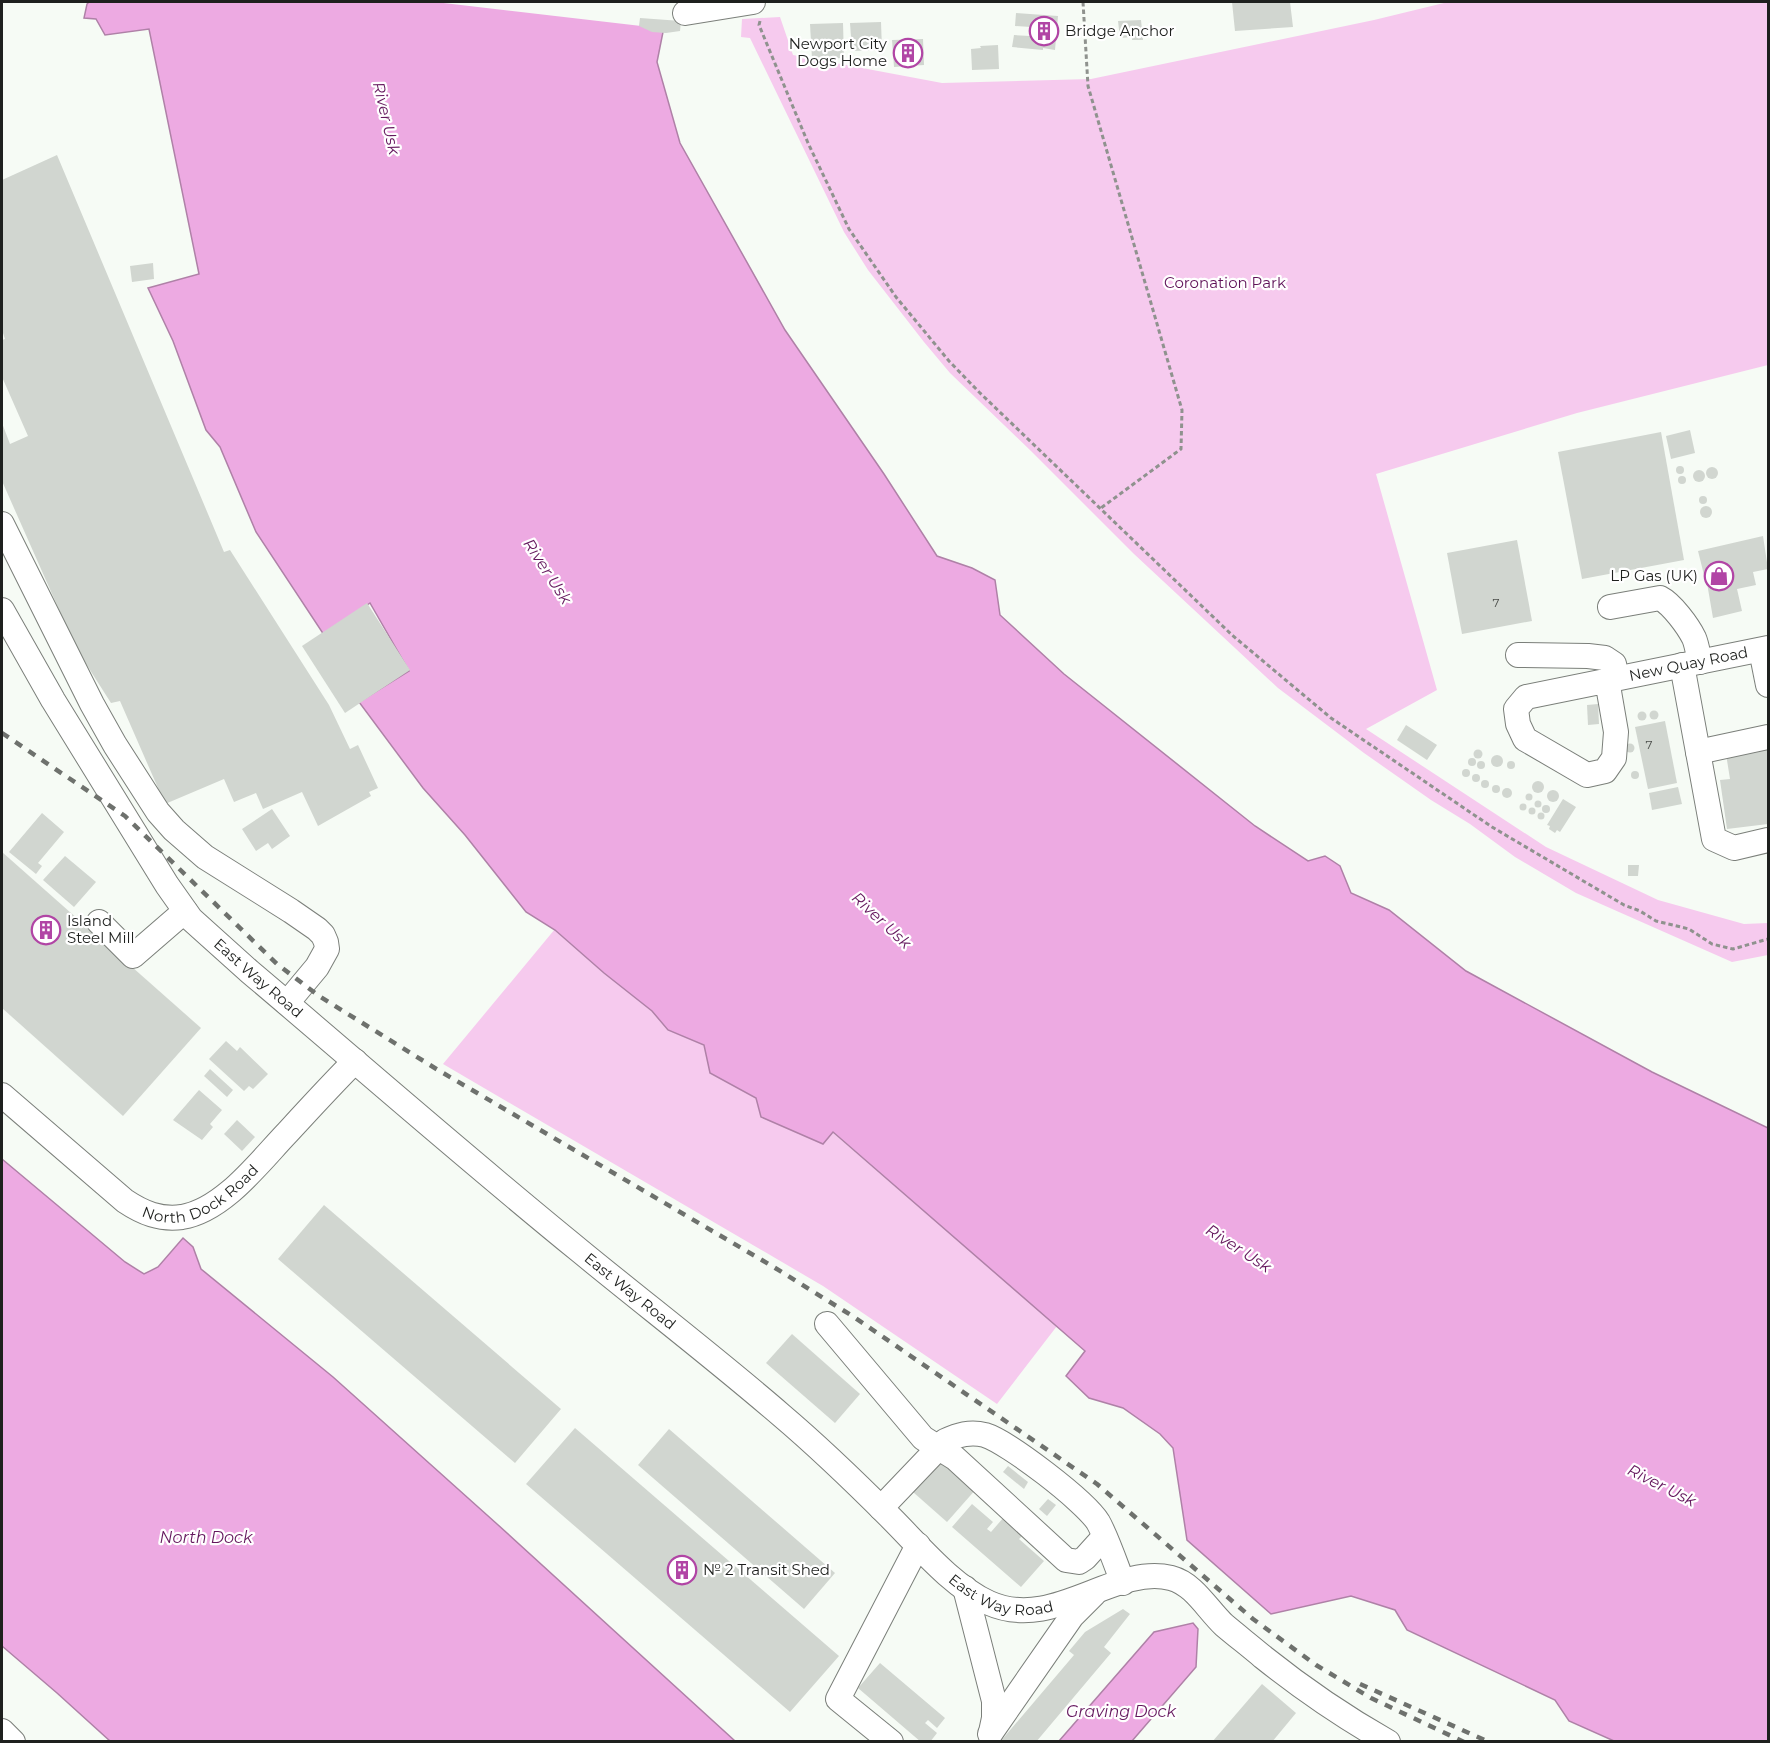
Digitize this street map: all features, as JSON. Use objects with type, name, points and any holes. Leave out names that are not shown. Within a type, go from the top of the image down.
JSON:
[{"type":"street","points":[[685,13],[757,10]]},
{"type":"street","points":[[2,524],[92,704],[158,812],[174,830],[205,857],[291,911],[322,935],[327,949],[317,967],[287,1003]]},
{"type":"street","points":[[1610,607],[1660,598],[1674,608],[1695,640],[1691,663],[1698,752],[1714,839],[1734,848],[1768,840]]},
{"type":"street","name":"East Way Road","points":[[2,610],[53,700],[167,885],[185,911],[211,938],[578,1250],[782,1415],[881,1508],[940,1568],[989,1603],[1011,1609],[1028,1610],[1075,1600],[1134,1579],[1162,1577],[1181,1582],[1191,1589],[1223,1624],[1296,1682],[1338,1712],[1388,1742]]},
{"type":"street","points":[[1765,649],[1768,685]]},
{"type":"street","name":"New Quay Road","points":[[1612,679],[1616,732],[1614,758],[1605,771],[1587,775],[1525,739],[1518,724],[1516,709],[1526,697],[1612,679],[1691,663],[1765,649]]},
{"type":"street","points":[[1518,655],[1574,655],[1605,658],[1614,663],[1612,679]]},
{"type":"street","points":[[1698,752],[1768,737]]},
{"type":"street","points":[[99,922],[133,956],[185,911]]},
{"type":"street","name":"North Dock Road","points":[[2,1095],[131,1205],[159,1217],[182,1217],[210,1206],[237,1185],[355,1061]]},
{"type":"street","points":[[827,1324],[923,1438],[955,1458],[1066,1560],[1079,1562],[1104,1537]]},
{"type":"street","points":[[881,1508],[945,1441],[970,1433],[984,1435],[996,1439],[1029,1461],[1081,1503],[1098,1522],[1123,1582]]},
{"type":"street","points":[[891,1742],[838,1700],[918,1545]]},
{"type":"street","points":[[965,1588],[994,1701],[994,1718],[987,1738]]},
{"type":"street","points":[[987,1738],[1072,1616],[1096,1592]]},
{"type":"street","points":[[2,1731],[13,1742]]},
{"type":"path","points":[[1083,2],[1088,86],[1182,410],[1181,449],[1101,508]]},
{"type":"path","points":[[757,10],[759,26],[789,99],[849,228],[896,297],[949,361],[979,392],[1232,635],[1331,717],[1492,827],[1624,905],[1656,921],[1689,928],[1712,944],[1733,949],[1768,939]]},
{"type":"green space","name":"Coronation Park","points":[[1448,2],[1768,2],[1768,365],[1577,413],[1376,474],[1437,690],[1366,729],[1546,847],[1658,900],[1744,924],[1768,923],[1768,955],[1732,962],[1576,893],[1515,857],[1470,824],[1431,800],[1278,688],[1134,554],[950,373],[924,342],[868,270],[844,232],[750,38],[741,37],[742,19],[780,17],[793,55],[942,83],[1091,79],[1374,20]]},
{"type":"green space","points":[[555,929],[604,973],[652,1011],[668,1030],[704,1045],[710,1073],[756,1098],[832,1132],[1057,1326],[997,1404],[823,1286],[443,1064]]},
{"type":"water","name":"River Usk","points":[[89,2],[669,2],[657,62],[680,143],[785,330],[937,556],[972,568],[995,580],[1000,615],[1064,674],[1255,826],[1308,861],[1325,856],[1340,866],[1351,893],[1389,910],[1466,971],[1652,1072],[1768,1128],[1768,1741],[1614,1741],[1569,1721],[1555,1700],[1407,1630],[1395,1610],[1351,1596],[1271,1614],[1187,1540],[1173,1448],[1160,1434],[1123,1408],[1089,1398],[1066,1376],[1085,1351],[833,1132],[823,1144],[761,1117],[756,1098],[710,1073],[704,1045],[668,1030],[652,1011],[555,930],[526,912],[465,835],[423,788],[359,702],[409,671],[370,603],[324,635],[256,532],[220,447],[206,430],[173,341],[148,288],[199,274],[149,29],[105,35],[96,19],[84,18]]},
{"type":"water","name":"North Dock","points":[[2,1159],[125,1262],[144,1274],[158,1267],[183,1238],[193,1247],[201,1269],[333,1377],[735,1741],[110,1741],[2,1646]]},
{"type":"water","name":"Graving Dock","points":[[1193,1623],[1198,1629],[1196,1667],[1132,1741],[1059,1741],[1154,1632]]},
{"type":"pier","points":[[435,2],[672,2],[667,29]]},
{"type":"building","points":[[1232,2],[1290,2],[1293,27],[1235,31]]},
{"type":"building","name":"Bridge Anchor","points":[[1016,13],[1058,16],[1055,50],[1012,47],[1014,35],[1030,36],[1031,27],[1015,26]]},
{"type":"building","points":[[640,18],[681,21],[680,31],[652,32],[639,26]]},
{"type":"building","points":[[1141,20],[1143,40],[1132,40],[1132,37],[1120,38],[1118,21]]},
{"type":"building","points":[[881,22],[882,50],[852,51],[850,23]]},
{"type":"building","points":[[843,23],[844,58],[812,59],[810,24]]},
{"type":"building","name":"Newport City Dogs Home","points":[[923,39],[924,65],[894,67],[892,40]]},
{"type":"building","points":[[998,45],[999,69],[972,70],[971,49]]},
{"type":"building","points":[[57,155],[224,552],[230,550],[329,705],[350,749],[358,745],[378,788],[369,792],[371,796],[318,826],[302,792],[263,809],[256,793],[234,802],[224,779],[165,804],[120,701],[111,703],[76,648],[2,481],[2,423],[10,444],[28,436],[2,377],[2,340],[5,339],[2,330],[2,180]]},
{"type":"building","points":[[153,263],[154,279],[132,282],[130,266]]},
{"type":"building","points":[[1690,430],[1695,453],[1671,459],[1666,436]]},
{"type":"building","points":[[1661,432],[1684,560],[1582,579],[1558,452]]},
{"type":"building","points":[[1680,466],[1684,470],[1680,474],[1676,470]]},
{"type":"building","points":[[1712,467],[1718,473],[1712,479],[1706,473]]},
{"type":"building","points":[[1699,470],[1705,476],[1699,482],[1693,476]]},
{"type":"building","points":[[1682,476],[1686,480],[1682,484],[1678,480]]},
{"type":"building","points":[[1703,496],[1707,500],[1703,504],[1699,500]]},
{"type":"building","points":[[1706,506],[1712,512],[1706,518],[1700,512]]},
{"type":"building","points":[[1763,536],[1768,569],[1753,572],[1756,585],[1737,589],[1742,611],[1713,618],[1698,551]]},
{"type":"building","points":[[1517,540],[1532,621],[1462,634],[1447,553]]},
{"type":"building","points":[[367,603],[410,670],[345,713],[302,646]]},
{"type":"building","points":[[1598,704],[1599,724],[1588,725],[1587,705]]},
{"type":"building","points":[[1654,710],[1659,715],[1654,720],[1649,715]]},
{"type":"building","points":[[1642,711],[1647,716],[1642,721],[1637,716]]},
{"type":"building","points":[[1665,721],[1677,783],[1648,789],[1635,727]]},
{"type":"building","points":[[1406,725],[1437,745],[1427,760],[1397,740]]},
{"type":"building","points":[[1630,744],[1634,748],[1630,752],[1626,748]]},
{"type":"building","points":[[1768,748],[1768,824],[1727,829],[1720,780],[1730,779],[1726,754]]},
{"type":"building","points":[[1478,749],[1483,754],[1478,759],[1473,754]]},
{"type":"building","points":[[1499,755],[1503,761],[1499,767],[1495,767],[1491,759]]},
{"type":"building","points":[[1472,758],[1476,762],[1472,766],[1468,762]]},
{"type":"building","points":[[1481,761],[1485,765],[1481,769],[1477,765]]},
{"type":"building","points":[[1511,761],[1515,765],[1511,769],[1507,765]]},
{"type":"building","points":[[1466,769],[1470,773],[1466,777],[1462,773]]},
{"type":"building","points":[[1635,771],[1639,775],[1635,779],[1631,775]]},
{"type":"building","points":[[1476,774],[1480,778],[1476,782],[1472,778]]},
{"type":"building","points":[[1485,780],[1489,784],[1485,788],[1481,784]]},
{"type":"building","points":[[1540,781],[1544,787],[1540,793],[1536,793],[1532,785]]},
{"type":"building","points":[[1496,785],[1500,789],[1496,793],[1492,789]]},
{"type":"building","points":[[1678,787],[1682,804],[1652,810],[1649,793]]},
{"type":"building","points":[[1507,788],[1511,789],[1511,797],[1507,798],[1503,797],[1502,793],[1503,789]]},
{"type":"building","points":[[1555,790],[1559,796],[1555,802],[1551,802],[1547,794]]},
{"type":"building","points":[[1529,793],[1533,797],[1529,801],[1525,797]]},
{"type":"building","points":[[1563,799],[1576,807],[1560,832],[1557,830],[1555,833],[1547,825]]},
{"type":"building","points":[[1538,800],[1542,804],[1538,808],[1534,804]]},
{"type":"building","points":[[1523,803],[1527,807],[1523,811],[1519,807]]},
{"type":"building","points":[[1546,805],[1550,809],[1546,813],[1542,809]]},
{"type":"building","points":[[1532,807],[1536,811],[1532,815],[1528,811]]},
{"type":"building","points":[[272,809],[290,836],[272,849],[268,843],[256,851],[242,829]]},
{"type":"building","points":[[1541,812],[1545,816],[1541,820],[1537,816]]},
{"type":"building","points":[[42,813],[64,832],[38,863],[42,866],[36,874],[9,852]]},
{"type":"building","name":"Island Steel Mill","points":[[2,852],[201,1028],[123,1116],[2,1008]]},
{"type":"building","points":[[65,856],[96,882],[74,907],[43,880]]},
{"type":"building","points":[[1628,865],[1639,865],[1638,876],[1628,876]]},
{"type":"building","points":[[226,1041],[237,1051],[240,1047],[268,1074],[253,1089],[249,1086],[244,1091],[209,1059]]},
{"type":"building","points":[[210,1069],[233,1090],[227,1097],[204,1076]]},
{"type":"building","points":[[199,1090],[222,1110],[210,1124],[213,1127],[202,1140],[173,1120]]},
{"type":"building","points":[[237,1120],[255,1137],[242,1151],[224,1134]]},
{"type":"building","points":[[324,1205],[561,1409],[515,1463],[278,1259]]},
{"type":"building","points":[[792,1334],[860,1394],[835,1423],[766,1363]]},
{"type":"building","name":"№ 2 Transit Shed","points":[[575,1428],[839,1656],[790,1712],[526,1484]]},
{"type":"building","points":[[669,1429],[835,1573],[804,1609],[638,1465]]},
{"type":"building","points":[[944,1458],[977,1488],[947,1522],[913,1492]]},
{"type":"building","points":[[1008,1466],[1028,1482],[1024,1489],[1003,1472]]},
{"type":"building","points":[[1048,1499],[1056,1505],[1047,1516],[1039,1509]]},
{"type":"building","points":[[972,1504],[993,1522],[987,1529],[991,1532],[1004,1517],[1024,1534],[1019,1539],[1044,1561],[1021,1587],[952,1527]]},
{"type":"building","points":[[1123,1609],[1130,1614],[1104,1647],[1111,1653],[1036,1742],[1000,1742],[1074,1655],[1069,1651],[1085,1632]]},
{"type":"building","points":[[880,1663],[945,1718],[937,1728],[928,1720],[925,1723],[937,1733],[930,1742],[921,1742],[858,1688]]},
{"type":"building","points":[[1262,1684],[1296,1713],[1272,1742],[1212,1742]]},
{"type":"railway","points":[[2,733],[125,816],[277,964],[319,996],[438,1070],[772,1266],[854,1317],[1097,1484],[1253,1619],[1316,1665],[1371,1698],[1464,1742]]},
{"type":"railway","points":[[1360,1684],[1489,1742]]},
{"type":"place","name":"Bridge Anchor","points":[[1044,31]]},
{"type":"place","name":"Newport City Dogs Home","points":[[908,53]]},
{"type":"place","name":"LP Gas (UK)","points":[[1719,576]]},
{"type":"place","name":"Island Steel Mill","points":[[46,930]]},
{"type":"place","name":"№ 2 Transit Shed","points":[[682,1570]]}]
